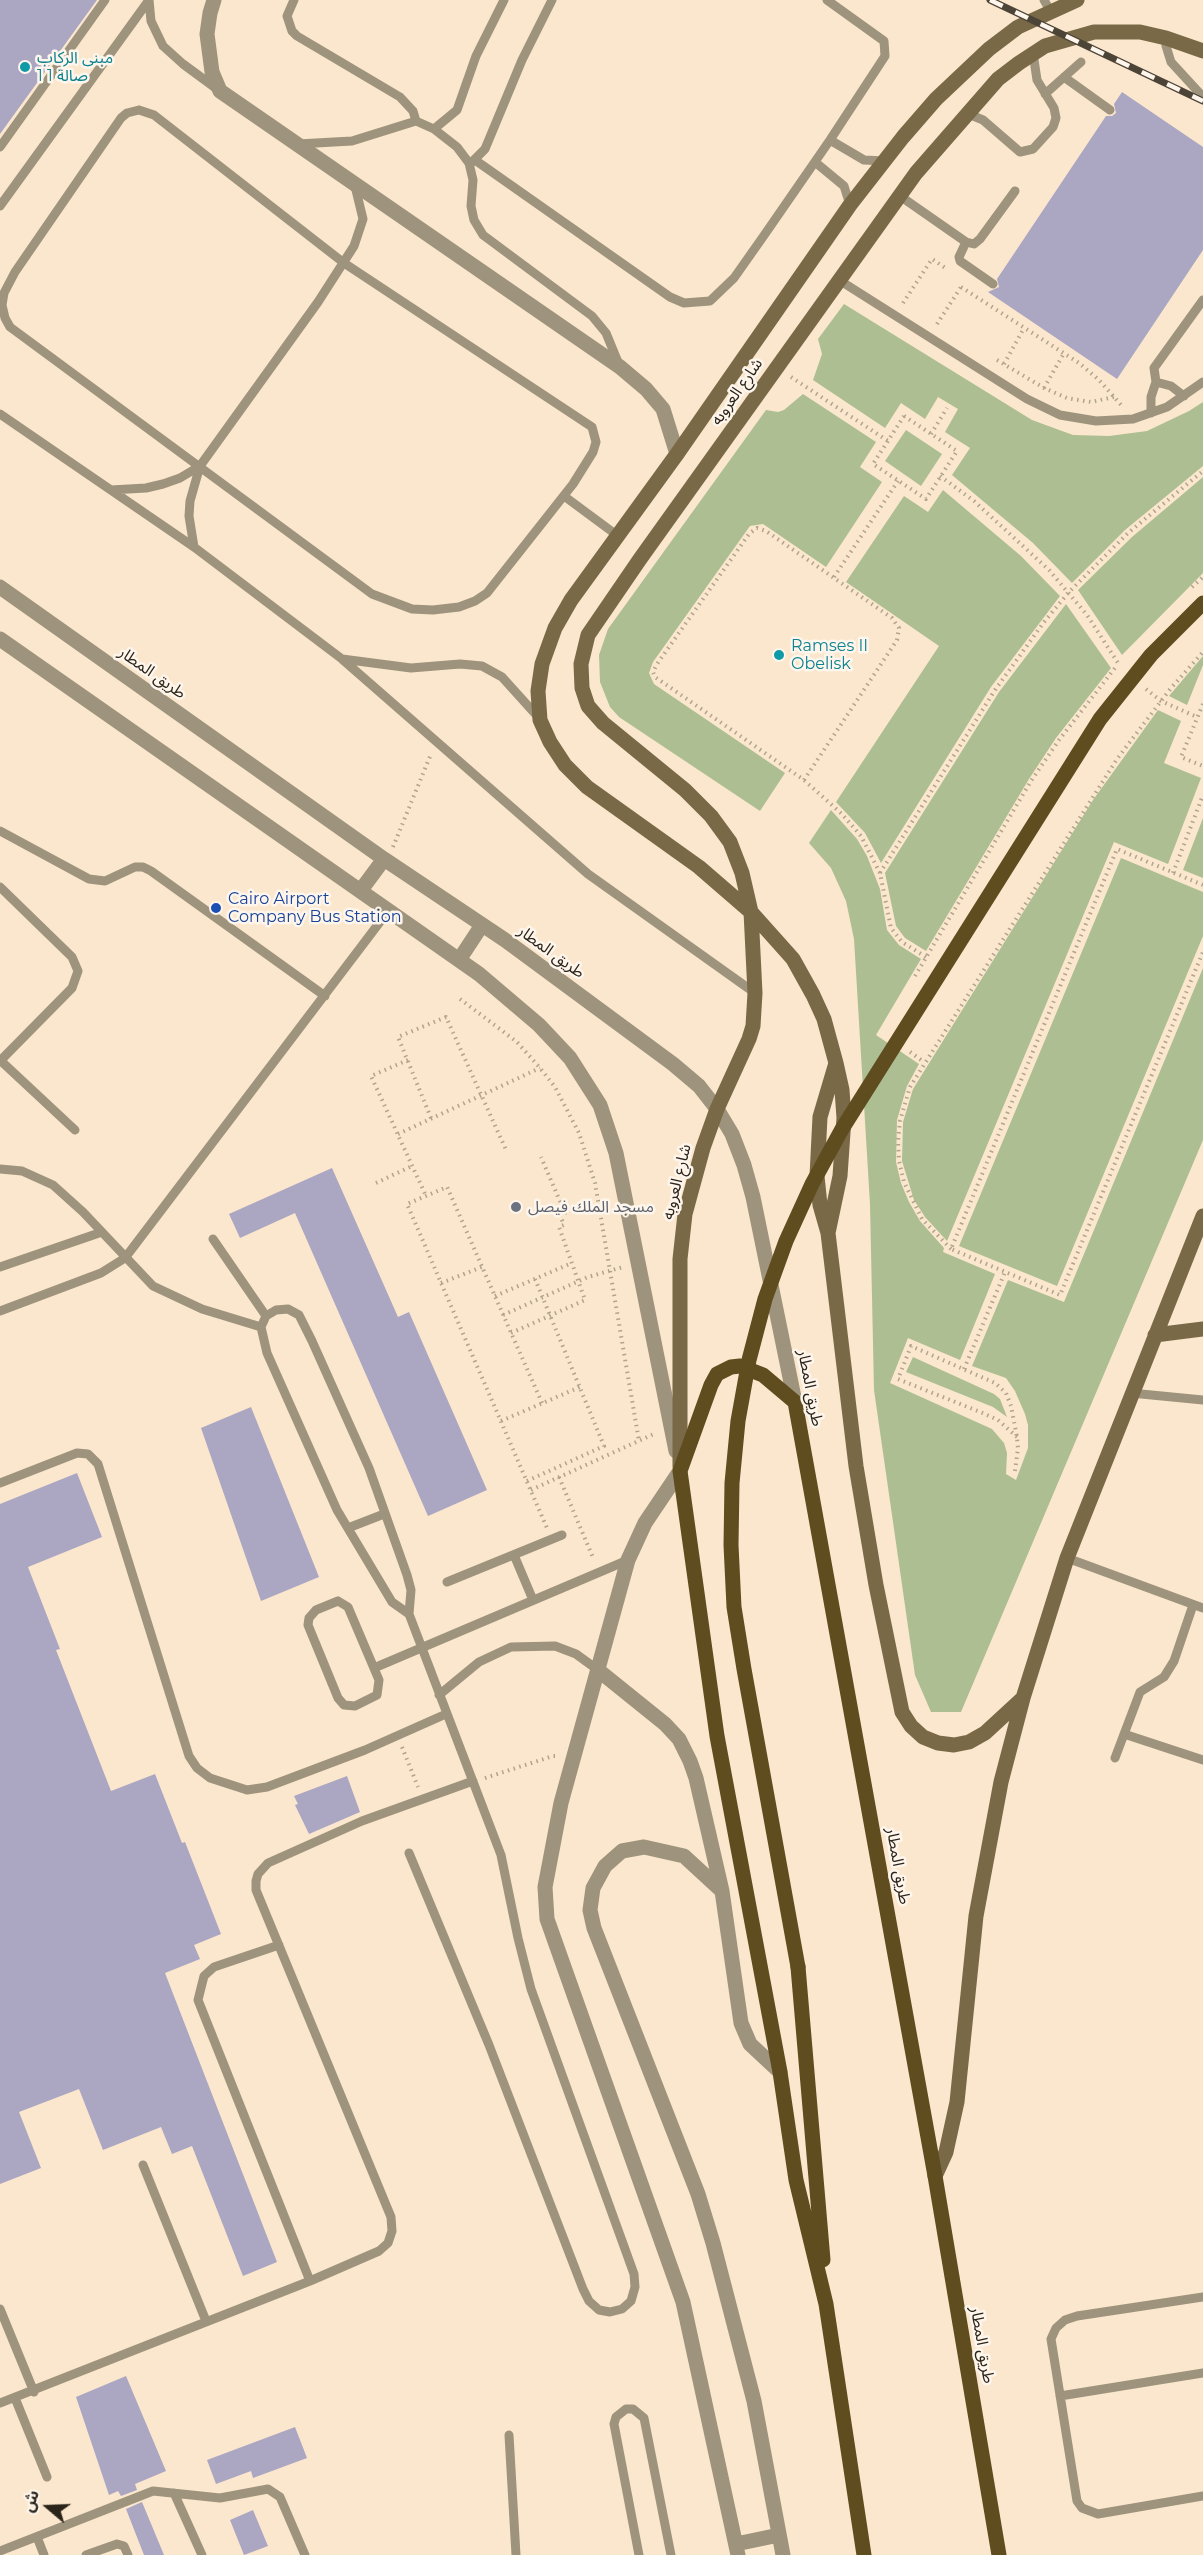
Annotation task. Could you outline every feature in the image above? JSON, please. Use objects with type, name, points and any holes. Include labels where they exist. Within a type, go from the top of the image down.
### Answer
[{"type":"main road","name":"شارع العروبه","points":[[751,912],[699,867],[587,787],[565,765],[550,742],[540,720],[538,691],[555,628],[571,600],[677,454],[850,206],[936,99],[989,49],[1018,27],[1048,6],[1077,0]]},
{"type":"main road","name":"شارع العروبه","points":[[680,1471],[680,1259],[682,1237],[693,1178],[717,1109],[749,1039],[755,1010],[751,912],[742,873],[730,842],[711,816],[685,790],[603,723],[588,706],[582,688],[581,664],[588,635],[900,196],[966,113],[998,79],[1033,52],[1068,38],[1094,32],[1140,32],[1203,51]]},
{"type":"main road","points":[[864,2555],[826,2304],[798,1967],[734,1607],[731,1545],[732,1483],[738,1421],[749,1360],[765,1299],[786,1240],[812,1184],[842,1129],[1100,719],[1151,655],[1203,603]]},
{"type":"main road","points":[[751,912],[793,959],[824,1019],[836,1063],[842,1090],[843,1147],[839,1186],[828,1233]]},
{"type":"main road","points":[[836,1063],[820,1117],[817,1146],[819,1195],[828,1233],[856,1466],[876,1585],[903,1712],[911,1726],[923,1737],[938,1743],[954,1745],[969,1742],[985,1733],[1023,1698]]},
{"type":"main road","points":[[936,2176],[946,2152],[957,2102],[976,1916],[1001,1782],[1023,1698],[1067,1558],[1203,1216]]},
{"type":"main road","points":[[1155,1335],[1203,1329]]},
{"type":"main road","points":[[795,1402],[771,1380],[751,1370],[740,1366],[723,1370],[711,1384],[680,1471],[717,1736],[780,2072],[796,2180],[826,2304]]},
{"type":"main road","name":"طريق المطار","points":[[795,1402],[936,2176],[999,2555]]},
{"type":"street","points":[[214,0],[207,34],[212,72],[220,91],[620,367],[646,388],[663,409],[677,454]]},
{"type":"street","name":"طريق المطار","points":[[0,587],[386,860],[482,925],[673,1064],[699,1086],[717,1109],[732,1134],[753,1197],[795,1402]]},
{"type":"street","points":[[0,639],[361,890],[505,994],[570,1058],[600,1105],[616,1153],[680,1471],[645,1523],[628,1560],[561,1803],[545,1887],[547,1919],[683,2302],[737,2550],[779,2535]]},
{"type":"street","points":[[361,890],[386,860]]},
{"type":"street","points":[[459,960],[482,925]]},
{"type":"street","points":[[598,1670],[649,1709],[680,1739],[696,1778],[722,1891],[745,2035],[759,2054],[780,2072]]},
{"type":"street","points":[[722,1891],[684,1856],[644,1847],[622,1851],[605,1866],[593,1888],[590,1910],[594,1928],[698,2194],[713,2243],[754,2401],[783,2555]]},
{"type":"lane","points":[[0,147],[105,0]]},
{"type":"lane","points":[[149,0],[151,21],[164,46],[183,64],[220,91]]},
{"type":"lane","points":[[0,206],[149,0]]},
{"type":"lane","points":[[294,0],[287,16],[292,31],[297,36],[400,98],[413,111],[416,121]]},
{"type":"lane","points":[[434,129],[458,110],[476,56],[504,0]]},
{"type":"lane","points":[[552,0],[522,60],[485,149],[472,162],[471,206],[474,220],[483,235],[592,316],[606,333],[620,367]]},
{"type":"lane","points":[[296,144],[352,141],[416,121],[434,129],[472,162],[670,297],[684,303],[710,302],[734,278],[830,140],[886,53],[884,41],[874,32],[827,0]]},
{"type":"lane","points":[[1166,38],[1171,62],[1203,97]]},
{"type":"lane","points":[[966,113],[983,120],[1016,149],[1025,152],[1033,149],[1055,123],[1056,113],[1035,73],[1033,52]]},
{"type":"lane","points":[[1045,94],[1081,62]]},
{"type":"lane","points":[[1064,77],[1110,110]]},
{"type":"lane","points":[[139,110],[154,115],[344,263],[592,427],[596,442],[593,452],[564,496],[487,592],[475,601],[459,607],[433,610],[412,609],[372,594],[10,327],[2,305],[4,293],[15,272],[121,117],[139,110]]},
{"type":"lane","points":[[830,140],[864,159],[885,161]]},
{"type":"lane","points":[[814,162],[844,186],[850,206]]},
{"type":"lane","points":[[194,547],[190,524],[190,501],[200,466],[344,263],[358,238],[363,219],[355,185]]},
{"type":"lane","points":[[900,196],[966,242],[974,244],[1015,191]]},
{"type":"lane","points":[[966,242],[959,257],[960,261],[993,284]]},
{"type":"lane","points":[[839,280],[1035,403],[1060,415],[1096,421],[1133,418],[1167,407],[1203,382]]},
{"type":"lane","points":[[1151,413],[1151,397],[1156,382],[1153,373],[1156,364],[1203,300]]},
{"type":"lane","points":[[1156,382],[1171,386],[1184,396]]},
{"type":"lane","points":[[0,414],[194,547],[342,659],[588,874],[755,993]]},
{"type":"lane","points":[[110,490],[137,489],[163,484],[180,478],[200,466]]},
{"type":"lane","points":[[564,496],[618,536]]},
{"type":"lane","points":[[342,659],[411,668],[460,664],[482,666],[502,677],[540,720]]},
{"type":"lane","points":[[0,831],[89,879],[105,880],[135,867],[143,867],[151,871],[325,996]]},
{"type":"lane","points":[[0,887],[72,957],[78,971],[72,988],[0,1060],[75,1130]]},
{"type":"lane","points":[[0,1311],[101,1273],[125,1258],[389,910]]},
{"type":"lane","points":[[0,1169],[22,1171],[53,1185],[153,1286],[219,1316],[261,1327]]},
{"type":"lane","points":[[0,1267],[102,1232]]},
{"type":"lane","points":[[213,1239],[266,1316]]},
{"type":"lane","points":[[408,1853],[489,2045],[583,2289],[589,2301],[599,2310],[610,2312],[622,2309],[631,2301],[635,2287],[633,2274],[531,1989],[501,1856],[420,1648],[409,1614],[411,1590],[369,1468],[299,1315],[288,1309],[276,1310],[266,1316],[261,1327],[267,1353],[327,1489],[348,1528],[392,1602],[409,1614]]},
{"type":"lane","points":[[1131,1393],[1203,1400]]},
{"type":"lane","points":[[0,1483],[77,1453],[88,1454],[98,1464],[189,1756],[197,1768],[210,1778],[247,1790],[267,1787],[398,1736],[446,1714]]},
{"type":"lane","points":[[348,1528],[384,1514]]},
{"type":"lane","points":[[447,1582],[557,1537]]},
{"type":"lane","points":[[514,1555],[533,1600]]},
{"type":"lane","points":[[1067,1558],[1203,1608]]},
{"type":"lane","points":[[374,1668],[628,1560]]},
{"type":"lane","points":[[334,1602],[345,1604],[374,1668],[380,1686],[377,1695],[355,1706],[344,1705],[338,1698],[310,1631],[308,1625],[312,1614],[334,1602]]},
{"type":"lane","points":[[1115,1758],[1140,1692],[1164,1677],[1169,1670],[1193,1605]]},
{"type":"lane","points":[[439,1695],[479,1662],[511,1647],[555,1646],[576,1654],[598,1670]]},
{"type":"lane","points":[[1124,1734],[1203,1760]]},
{"type":"lane","points":[[0,2403],[34,2392],[310,2281],[379,2251],[388,2243],[392,2231],[391,2217],[256,1890],[258,1874],[268,1863],[362,1821],[473,1781]]},
{"type":"lane","points":[[279,1946],[214,1967],[204,1976],[199,1987],[198,2000],[310,2281]]},
{"type":"lane","points":[[143,2165],[206,2322]]},
{"type":"lane","points":[[1203,2297],[1065,2320],[1056,2328],[1051,2339],[1077,2501],[1082,2508],[1098,2514],[1203,2496]]},
{"type":"lane","points":[[0,2309],[34,2392]]},
{"type":"lane","points":[[1060,2396],[1203,2373]]},
{"type":"lane","points":[[15,2398],[47,2477]]},
{"type":"lane","points":[[639,2555],[614,2424],[616,2417],[626,2409],[633,2409],[644,2418],[671,2555]]},
{"type":"lane","points":[[509,2434],[516,2555]]},
{"type":"lane","points":[[0,2551],[153,2492],[220,2498],[262,2489],[273,2491],[280,2497],[305,2555]]},
{"type":"lane","points":[[174,2493],[202,2555]]},
{"type":"lane","points":[[37,2537],[44,2555]]},
{"type":"lane","points":[[87,2555],[117,2544],[124,2546],[128,2555]]},
{"type":"path","points":[[903,303],[932,259],[956,275]]},
{"type":"path","points":[[937,324],[965,280]]},
{"type":"path","points":[[961,287],[1090,372],[1133,418]]},
{"type":"path","points":[[894,298],[912,309]]},
{"type":"path","points":[[928,319],[946,330]]},
{"type":"path","points":[[1004,364],[1024,328]]},
{"type":"path","points":[[1044,388],[1064,353]]},
{"type":"path","points":[[994,358],[1044,388],[1067,398],[1091,402],[1114,397]]},
{"type":"path","points":[[777,368],[888,441]]},
{"type":"path","points":[[931,434],[947,408]]},
{"type":"path","points":[[904,416],[957,451],[926,499],[873,464],[888,441],[904,416]]},
{"type":"path","points":[[880,873],[995,690],[1069,592],[1136,526],[1203,471]]},
{"type":"path","points":[[940,476],[974,501],[1020,542],[1069,592],[1125,670]]},
{"type":"path","points":[[833,578],[898,481]]},
{"type":"path","points":[[804,780],[900,634],[897,622],[892,618],[766,531],[752,530],[653,672],[657,680],[804,780],[842,814],[861,836],[880,873],[891,928],[902,942],[926,957]]},
{"type":"path","points":[[1203,652],[1161,701],[1091,798],[910,1088],[900,1121],[898,1141],[899,1161],[904,1182],[922,1219],[951,1249],[1060,1294],[1203,952]]},
{"type":"path","points":[[1138,684],[1161,701],[1197,717]]},
{"type":"path","points":[[1203,704],[1181,757],[1203,766]]},
{"type":"path","points":[[386,860],[437,741]]},
{"type":"path","points":[[1173,873],[1203,795]]},
{"type":"path","points":[[951,1249],[1117,849],[1203,885]]},
{"type":"path","points":[[460,999],[517,1042],[540,1068],[568,1109],[588,1157],[639,1441]]},
{"type":"path","points":[[431,1118],[398,1037],[446,1017],[507,1152]]},
{"type":"path","points":[[408,1060],[371,1076],[426,1196]]},
{"type":"path","points":[[398,1134],[540,1068]]},
{"type":"path","points":[[511,1333],[585,1300],[559,1227],[564,1225],[560,1215],[565,1213],[541,1157]]},
{"type":"path","points":[[376,1183],[412,1166]]},
{"type":"path","points":[[542,1403],[447,1187],[406,1204],[527,1482],[557,1537]]},
{"type":"path","points":[[495,1296],[572,1263]]},
{"type":"path","points":[[503,1316],[578,1281],[639,1263]]},
{"type":"path","points":[[441,1283],[482,1267]]},
{"type":"path","points":[[964,1369],[1005,1272]]},
{"type":"path","points":[[527,1482],[604,1446],[535,1279]]},
{"type":"path","points":[[1015,1471],[1018,1460],[1017,1437],[1006,1393],[995,1383],[911,1346],[898,1379],[986,1414],[998,1420],[1017,1437]]},
{"type":"path","points":[[501,1421],[580,1387]]},
{"type":"path","points":[[531,1490],[672,1426]]},
{"type":"path","points":[[558,1477],[599,1572]]},
{"type":"path","points":[[398,1736],[423,1799]]},
{"type":"path","points":[[473,1781],[553,1756],[574,1757]]},
{"type":"green space","points":[[844,304],[1032,420],[1073,435],[1109,436],[1147,431],[1203,402],[1203,466],[1125,530],[1072,583],[1033,543],[952,475],[970,448],[945,432],[958,409],[938,397],[925,419],[901,403],[885,428],[813,380],[822,354],[818,339]]},
{"type":"green space","points":[[803,394],[876,442],[860,467],[882,482],[826,567],[763,524],[750,526],[653,662],[649,673],[654,684],[785,773],[760,811],[619,717],[610,707],[600,682],[599,655],[608,629],[766,410],[778,412],[784,410]]},
{"type":"green space","points":[[906,430],[942,454],[921,486],[885,461]]},
{"type":"green space","points":[[1203,477],[1203,573],[1122,655],[1078,590],[1132,537]]},
{"type":"green space","points":[[943,490],[1021,556],[1060,596],[991,687],[881,863],[865,833],[836,802],[939,646],[846,582],[904,496],[928,512]]},
{"type":"green space","points":[[1066,604],[1111,668],[1056,738],[1029,779],[926,951],[905,938],[896,926],[885,873],[999,692]]},
{"type":"green space","points":[[1203,656],[1203,665],[1187,705],[1169,696]]},
{"type":"green space","points":[[1158,710],[1181,721],[1164,763],[1201,778],[1168,864],[1114,842],[947,1241],[925,1217],[914,1200],[902,1161],[903,1122],[913,1089],[1093,800]]},
{"type":"green space","points":[[831,810],[857,839],[867,856],[880,889],[887,930],[899,945],[921,959],[876,1035],[919,1064],[907,1086],[897,1120],[896,1162],[901,1183],[920,1221],[944,1248],[943,1252],[995,1274],[960,1360],[908,1338],[890,1383],[992,1429],[1004,1443],[1007,1453],[1006,1474],[1016,1480],[1028,1448],[1028,1425],[1025,1414],[1015,1391],[1006,1378],[972,1366],[1008,1280],[1064,1302],[1203,968],[1203,1140],[961,1712],[931,1712],[915,1675],[874,1390],[870,1204],[854,939],[846,901],[831,868],[809,843]]},
{"type":"green space","points":[[1203,818],[1203,878],[1183,870]]},
{"type":"green space","points":[[1121,858],[1203,892],[1203,936],[1057,1286],[959,1246]]},
{"type":"green space","points":[[913,1357],[994,1394],[1000,1399],[1007,1417],[993,1407],[906,1372]]},
{"type":"building","name":"مبنى الركاب 1 صالة 1","points":[[0,0],[97,0],[0,134]]},
{"type":"building","points":[[1122,92],[1203,147],[1203,250],[1117,379],[988,292],[999,287],[997,279],[1106,116],[1116,113],[1114,104]]},
{"type":"building","points":[[332,1168],[398,1317],[409,1312],[487,1490],[428,1516],[295,1213],[240,1238],[229,1214]]},
{"type":"building","points":[[251,1407],[319,1577],[261,1601],[201,1428]]},
{"type":"building","points":[[77,1473],[102,1537],[28,1567],[60,1649],[56,1650],[111,1791],[155,1774],[182,1843],[185,1842],[221,1934],[194,1945],[200,1959],[165,1973],[277,2262],[243,2276],[192,2146],[172,2154],[161,2127],[103,2150],[79,2089],[19,2112],[41,2168],[0,2184],[0,1504]]},
{"type":"building","points":[[347,1776],[360,1812],[309,1834],[295,1805],[298,1804],[294,1796]]},
{"type":"building","points":[[126,2376],[166,2471],[135,2484],[137,2490],[121,2496],[118,2491],[109,2495],[76,2397]]},
{"type":"building","points":[[295,2427],[307,2458],[253,2478],[251,2471],[216,2484],[207,2460]]},
{"type":"building","points":[[142,2502],[164,2555],[144,2555],[126,2509]]},
{"type":"building","points":[[253,2510],[268,2546],[244,2555],[230,2520]]},
{"type":"railway","points":[[990,0],[1203,101]]},
{"type":"place","name":"مبنى الركاب 1 صالة 1","points":[[25,67]]},
{"type":"place","name":"Ramses II Obelisk","points":[[779,655]]},
{"type":"place","name":"Cairo Airport Company Bus Station","points":[[216,908]]},
{"type":"place","name":"مسجد الملك فيصل","points":[[516,1207]]}]
